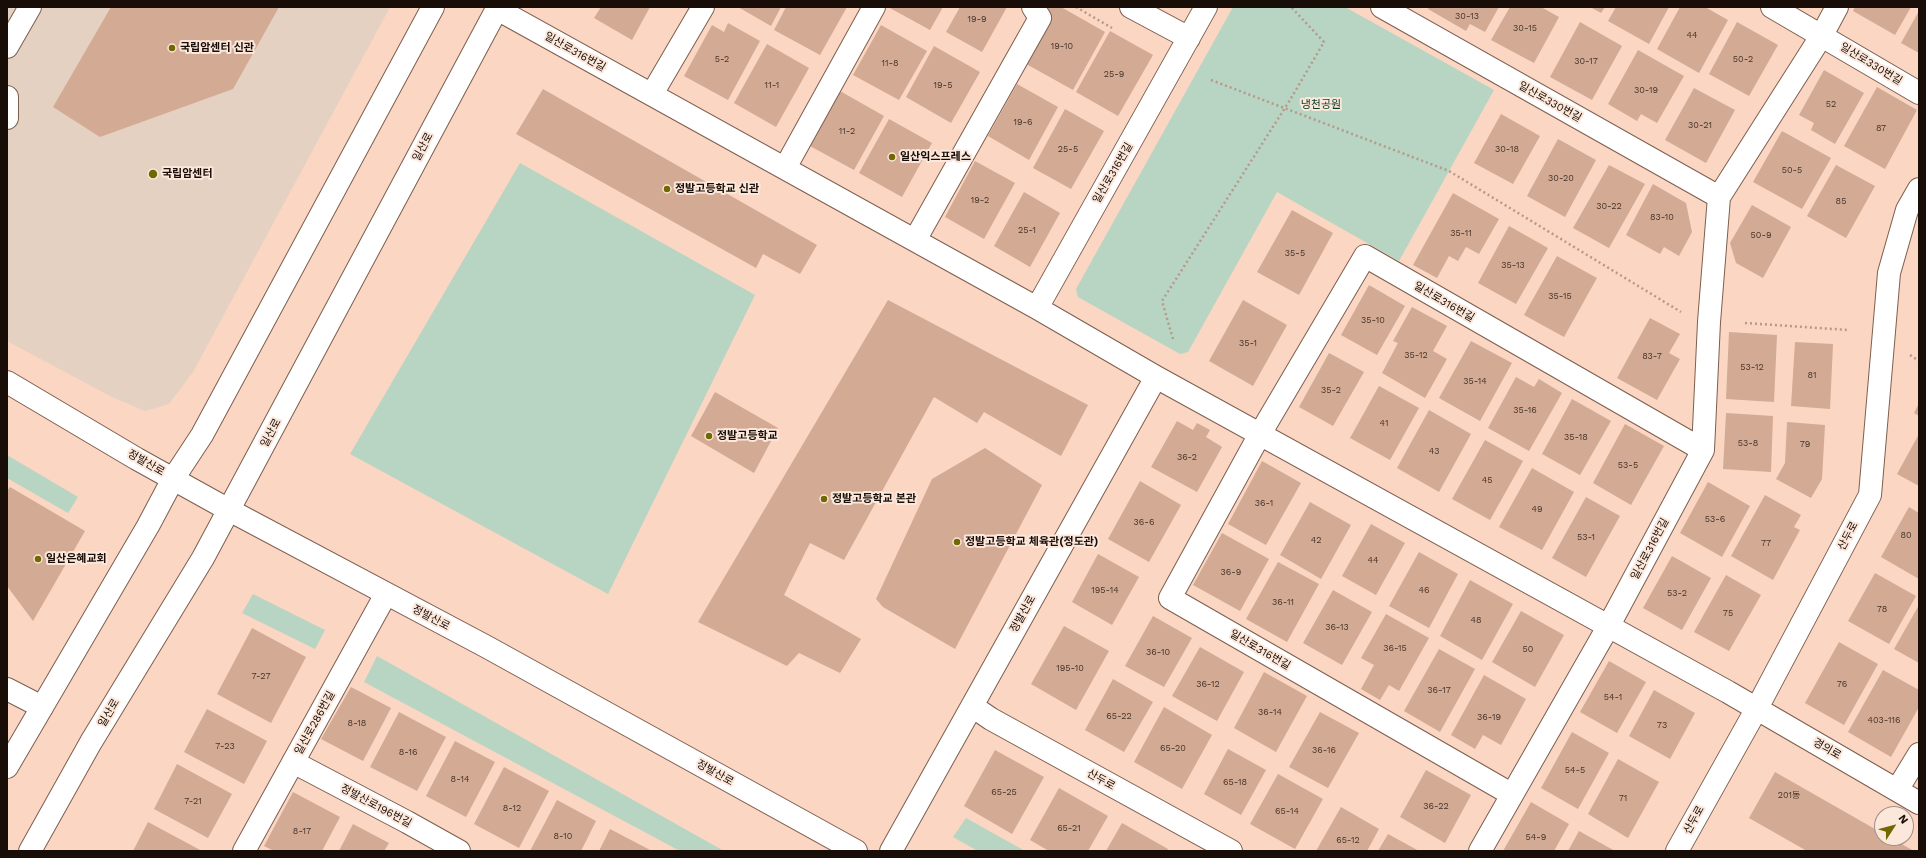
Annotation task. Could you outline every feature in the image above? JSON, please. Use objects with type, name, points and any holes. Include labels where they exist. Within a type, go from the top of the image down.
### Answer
[{"type":"street","points":[[7,48],[30,7]]},
{"type":"street","points":[[7,767],[148,526],[173,479],[202,435],[433,7]]},
{"type":"street","points":[[652,94],[703,7]]},
{"type":"street","points":[[785,168],[874,7]]},
{"type":"street","points":[[1131,7],[1189,38],[1206,7]]},
{"type":"street","name":"일산로330번길","points":[[1382,7],[1719,197]]},
{"type":"street","name":"일산로330번길","points":[[1772,7],[1919,93]]},
{"type":"street","points":[[1719,197],[1822,35],[1837,7]]},
{"type":"street","name":"일산로316번길","points":[[498,8],[1037,308],[1156,377],[1728,692],[1756,710]]},
{"type":"street","name":"일산로","points":[[30,851],[92,742],[203,558],[498,8]]},
{"type":"street","points":[[915,240],[1037,12]]},
{"type":"street","name":"일산로316번길","points":[[1037,308],[1189,38]]},
{"type":"street","points":[[7,97],[7,118]]},
{"type":"street","name":"산두로","points":[[1677,851],[1756,710],[1870,495],[1889,273],[1907,210],[1919,189]]},
{"type":"street","name":"일산로316번길","points":[[1480,851],[1511,794],[1608,627],[1703,450],[1709,322],[1719,197]]},
{"type":"street","name":"일산로316번길","points":[[1511,794],[1170,598],[1260,434],[1365,256],[1703,450]]},
{"type":"street","name":"정발산로","points":[[891,851],[1156,377]]},
{"type":"street","name":"정발산로","points":[[7,382],[229,510],[487,648],[856,851]]},
{"type":"street","name":"일산로286번길","points":[[244,851],[386,594]]},
{"type":"street","points":[[7,689],[42,707]]},
{"type":"street","name":"산두로","points":[[972,706],[991,719],[1230,851]]},
{"type":"street","name":"경의로","points":[[1756,710],[1919,803]]},
{"type":"street","points":[[1897,790],[1919,754]]},
{"type":"street","name":"정발산로196번길","points":[[293,762],[459,851]]},
{"type":"path","points":[[1174,338],[1162,301],[1324,42],[1291,7]]},
{"type":"path","points":[[1211,80],[1449,171],[1681,312]]},
{"type":"path","points":[[1744,323],[1848,330]]},
{"type":"shaded area","name":"국립암센터","points":[[7,7],[390,7],[193,372],[169,404],[145,411],[112,397],[7,341]]},
{"type":"green space","name":"냉천공원","points":[[1233,7],[1345,7],[1494,90],[1399,261],[1277,192],[1188,352],[1180,354],[1078,297],[1076,289]]},
{"type":"green space","points":[[520,163],[755,295],[608,594],[350,454]]},
{"type":"green space","points":[[7,455],[78,497],[68,513],[7,478]]},
{"type":"green space","points":[[253,594],[325,630],[315,649],[242,613]]},
{"type":"green space","points":[[377,656],[724,851],[680,851],[364,682]]},
{"type":"green space","points":[[966,818],[1025,851],[978,851],[953,837]]},
{"type":"building","name":"국립암센터 신관","points":[[111,7],[279,7],[233,89],[100,137],[53,107]]},
{"type":"building","points":[[601,7],[650,7],[632,40],[594,18]]},
{"type":"building","points":[[738,7],[781,7],[771,26]]},
{"type":"building","points":[[786,7],[847,7],[820,55],[774,30]]},
{"type":"building","points":[[888,7],[943,7],[930,30]]},
{"type":"building","points":[[960,7],[1007,7],[982,52],[946,32]]},
{"type":"building","points":[[1049,7],[1061,7],[1105,32],[1073,90],[1019,60]]},
{"type":"building","points":[[1429,7],[1499,7],[1485,32],[1470,24],[1466,31],[1428,9]]},
{"type":"building","points":[[1510,7],[1541,7],[1559,17],[1534,63],[1491,40]]},
{"type":"building","points":[[1590,7],[1605,7],[1601,13]]},
{"type":"building","points":[[1616,7],[1669,7],[1649,44],[1608,21]]},
{"type":"building","points":[[1680,7],[1705,7],[1728,20],[1699,73],[1657,49]]},
{"type":"building","points":[[1855,7],[1911,7],[1895,35],[1853,11]]},
{"type":"building","points":[[1919,11],[1919,53],[1901,43]]},
{"type":"building","points":[[1580,22],[1622,46],[1592,100],[1550,77]]},
{"type":"building","points":[[1737,22],[1778,45],[1749,96],[1709,74]]},
{"type":"building","points":[[728,23],[760,41],[728,100],[684,76],[712,25],[724,32]]},
{"type":"building","points":[[881,25],[927,51],[899,100],[853,75]]},
{"type":"building","points":[[1110,31],[1153,55],[1118,116],[1076,92]]},
{"type":"building","points":[[767,44],[809,68],[776,127],[734,103]]},
{"type":"building","points":[[934,46],[980,72],[951,123],[906,97]]},
{"type":"building","points":[[1638,50],[1684,76],[1657,123],[1641,114],[1637,121],[1608,104]]},
{"type":"building","points":[[1824,70],[1864,93],[1835,144],[1811,130],[1814,123],[1799,115]]},
{"type":"building","points":[[1017,84],[1058,107],[1029,160],[988,136]]},
{"type":"building","points":[[1877,87],[1917,110],[1885,169],[1844,146]]},
{"type":"building","points":[[1694,88],[1735,110],[1706,163],[1665,140]]},
{"type":"building","name":"정발고등학교 신관","points":[[543,89],[817,245],[800,274],[763,254],[756,268],[516,134]]},
{"type":"building","points":[[840,91],[884,116],[854,170],[810,146]]},
{"type":"building","points":[[1065,109],[1104,131],[1071,189],[1033,168]]},
{"type":"building","points":[[1501,114],[1540,136],[1513,184],[1474,163]]},
{"type":"building","points":[[889,119],[932,143],[902,197],[859,173]]},
{"type":"building","points":[[1782,131],[1831,158],[1802,209],[1753,182]]},
{"type":"building","points":[[1558,139],[1596,160],[1565,217],[1527,196]]},
{"type":"building","points":[[975,161],[1015,183],[984,239],[945,217]]},
{"type":"building","points":[[1609,165],[1645,184],[1609,248],[1573,228]]},
{"type":"building","points":[[1836,165],[1875,186],[1846,238],[1807,216]]},
{"type":"building","points":[[1653,184],[1686,203],[1692,232],[1679,256],[1664,247],[1660,254],[1626,235]]},
{"type":"building","points":[[1024,192],[1060,213],[1030,267],[994,246]]},
{"type":"building","points":[[1453,193],[1499,219],[1479,254],[1466,247],[1458,261],[1449,256],[1437,278],[1413,265]]},
{"type":"building","points":[[1752,205],[1791,227],[1763,278],[1736,263],[1730,243]]},
{"type":"building","points":[[1292,210],[1333,233],[1299,295],[1257,272]]},
{"type":"building","points":[[1509,226],[1548,248],[1516,304],[1478,283]]},
{"type":"building","points":[[1557,256],[1597,278],[1564,337],[1524,315]]},
{"type":"building","points":[[1369,285],[1405,306],[1377,355],[1341,335]]},
{"type":"building","name":"정발고등학교 본관","points":[[888,300],[1088,405],[1061,456],[984,412],[977,423],[934,397],[844,560],[810,543],[784,595],[861,639],[840,673],[799,653],[787,666],[698,622]]},
{"type":"building","points":[[1243,300],[1287,325],[1253,386],[1209,361]]},
{"type":"building","points":[[1412,307],[1447,326],[1433,351],[1447,359],[1425,398],[1382,373],[1398,343],[1393,341]]},
{"type":"building","points":[[1650,318],[1680,334],[1669,353],[1680,359],[1657,400],[1617,378]]},
{"type":"building","points":[[1729,332],[1777,335],[1774,402],[1726,399]]},
{"type":"building","points":[[1471,341],[1512,363],[1480,421],[1439,398]]},
{"type":"building","points":[[1795,342],[1833,344],[1830,409],[1791,406]]},
{"type":"building","points":[[1329,353],[1364,372],[1333,426],[1299,407]]},
{"type":"building","points":[[1516,377],[1534,387],[1539,379],[1562,393],[1529,451],[1488,428]]},
{"type":"building","points":[[1379,386],[1419,408],[1390,460],[1350,438]]},
{"type":"building","points":[[715,392],[778,428],[754,473],[691,436]]},
{"type":"building","points":[[1572,399],[1611,421],[1580,475],[1542,454]]},
{"type":"building","points":[[1919,403],[1919,416],[1914,413]]},
{"type":"building","points":[[1429,410],[1471,434],[1439,492],[1397,468]]},
{"type":"building","points":[[1726,413],[1773,416],[1771,472],[1723,469]]},
{"type":"building","points":[[1177,421],[1193,430],[1197,423],[1210,430],[1206,437],[1222,447],[1197,492],[1151,467]]},
{"type":"building","points":[[1787,422],[1825,425],[1822,479],[1811,498],[1776,479],[1785,463]]},
{"type":"building","points":[[1625,424],[1664,446],[1631,505],[1593,483]]},
{"type":"building","points":[[1919,434],[1919,486],[1897,474]]},
{"type":"building","points":[[1485,440],[1523,461],[1490,520],[1452,499]]},
{"type":"building","name":"정발고등학교 체육관(정도관)","points":[[985,448],[1042,485],[955,649],[883,607],[876,599],[932,479]]},
{"type":"building","points":[[1262,461],[1301,483],[1266,545],[1228,524]]},
{"type":"building","points":[[1532,468],[1574,492],[1542,550],[1499,527]]},
{"type":"building","points":[[1140,481],[1181,505],[1149,562],[1108,539]]},
{"type":"building","points":[[1708,482],[1750,506],[1722,557],[1680,533]]},
{"type":"building","name":"일산은혜교회","points":[[10,487],[85,531],[33,621],[7,586],[7,491]]},
{"type":"building","points":[[1765,495],[1801,515],[1794,527],[1800,530],[1773,580],[1731,556]]},
{"type":"building","points":[[1586,497],[1620,516],[1586,577],[1552,558]]},
{"type":"building","points":[[1310,502],[1351,525],[1321,579],[1280,555]]},
{"type":"building","points":[[1909,507],[1919,513],[1919,579],[1881,557]]},
{"type":"building","points":[[1371,524],[1405,543],[1376,595],[1342,576]]},
{"type":"building","points":[[1222,533],[1269,559],[1240,611],[1193,585]]},
{"type":"building","points":[[1419,552],[1458,574],[1429,628],[1389,606]]},
{"type":"building","points":[[1098,554],[1139,577],[1112,625],[1072,602]]},
{"type":"building","points":[[1672,556],[1711,578],[1682,630],[1643,608]]},
{"type":"building","points":[[1278,562],[1319,584],[1287,642],[1246,619]]},
{"type":"building","points":[[1875,573],[1916,596],[1889,644],[1848,621]]},
{"type":"building","points":[[1726,575],[1761,595],[1729,651],[1694,632]]},
{"type":"building","points":[[1470,580],[1513,604],[1482,660],[1440,636]]},
{"type":"building","points":[[1333,590],[1372,612],[1342,665],[1303,643]]},
{"type":"building","points":[[1919,605],[1919,663],[1894,649]]},
{"type":"building","points":[[1521,611],[1564,635],[1535,687],[1492,662]]},
{"type":"building","points":[[1386,614],[1429,638],[1399,691],[1389,685],[1380,700],[1361,689],[1374,665],[1361,658]]},
{"type":"building","points":[[1153,616],[1192,638],[1164,687],[1125,666]]},
{"type":"building","points":[[1064,626],[1109,651],[1076,710],[1031,684]]},
{"type":"building","points":[[252,628],[306,657],[271,723],[217,694]]},
{"type":"building","points":[[1839,642],[1878,664],[1844,725],[1805,703]]},
{"type":"building","points":[[1200,647],[1244,672],[1217,721],[1172,696]]},
{"type":"building","points":[[1439,649],[1475,669],[1440,732],[1404,711]]},
{"type":"building","points":[[1609,661],[1646,682],[1617,733],[1580,712]]},
{"type":"building","points":[[1883,670],[1919,690],[1919,707],[1891,757],[1848,732]]},
{"type":"building","points":[[1264,672],[1307,696],[1276,752],[1234,728]]},
{"type":"building","points":[[1484,675],[1526,699],[1501,745],[1483,735],[1475,749],[1451,735]]},
{"type":"building","points":[[1113,679],[1153,702],[1124,752],[1085,730]]},
{"type":"building","points":[[351,687],[391,708],[363,761],[321,739]]},
{"type":"building","points":[[1654,690],[1695,713],[1670,759],[1629,736]]},
{"type":"building","points":[[1164,707],[1212,735],[1182,789],[1134,762]]},
{"type":"building","points":[[207,709],[267,741],[244,784],[184,752]]},
{"type":"building","points":[[399,712],[446,737],[417,791],[370,767]]},
{"type":"building","points":[[1320,712],[1359,733],[1328,788],[1289,767]]},
{"type":"building","points":[[1572,732],[1609,753],[1578,809],[1541,788]]},
{"type":"building","points":[[455,741],[495,762],[466,817],[426,796]]},
{"type":"building","points":[[1228,749],[1266,770],[1241,815],[1204,794]]},
{"type":"building","points":[[995,750],[1044,777],[1012,834],[964,806]]},
{"type":"building","points":[[1618,759],[1659,782],[1628,838],[1588,814]]},
{"type":"building","points":[[177,764],[232,794],[208,838],[154,809]]},
{"type":"building","points":[[504,767],[549,791],[519,848],[474,824]]},
{"type":"building","points":[[1426,770],[1471,795],[1445,843],[1400,817]]},
{"type":"building","points":[[1775,772],[1874,828],[1874,846],[1905,846],[1914,851],[1807,851],[1749,818]]},
{"type":"building","points":[[1278,774],[1323,799],[1295,849],[1250,824]]},
{"type":"building","points":[[1059,788],[1108,816],[1088,851],[1049,851],[1030,840]]},
{"type":"building","points":[[293,792],[340,817],[322,851],[274,851],[264,846]]},
{"type":"building","points":[[557,800],[596,821],[581,851],[530,851]]},
{"type":"building","points":[[1531,802],[1569,824],[1554,851],[1503,851]]},
{"type":"building","points":[[1341,807],[1379,829],[1367,851],[1316,851]]},
{"type":"building","points":[[148,822],[202,851],[133,851]]},
{"type":"building","points":[[1122,823],[1168,849],[1167,851],[1106,851]]},
{"type":"building","points":[[353,824],[389,843],[384,851],[339,851]]},
{"type":"building","points":[[610,829],[652,851],[599,851]]},
{"type":"building","points":[[1579,831],[1615,851],[1568,851]]},
{"type":"building","points":[[1388,834],[1419,851],[1378,851]]},
{"type":"place","name":"국립암센터 신관","points":[[172,48]]},
{"type":"place","name":"일산익스프레스","points":[[892,157]]},
{"type":"place","name":"국립암센터","points":[[153,174]]},
{"type":"place","name":"정발고등학교 신관","points":[[667,189]]},
{"type":"place","name":"정발고등학교","points":[[709,436]]},
{"type":"place","name":"정발고등학교 본관","points":[[824,499]]},
{"type":"place","name":"정발고등학교 체육관(정도관)","points":[[957,542]]},
{"type":"place","name":"일산은혜교회","points":[[38,559]]}]
